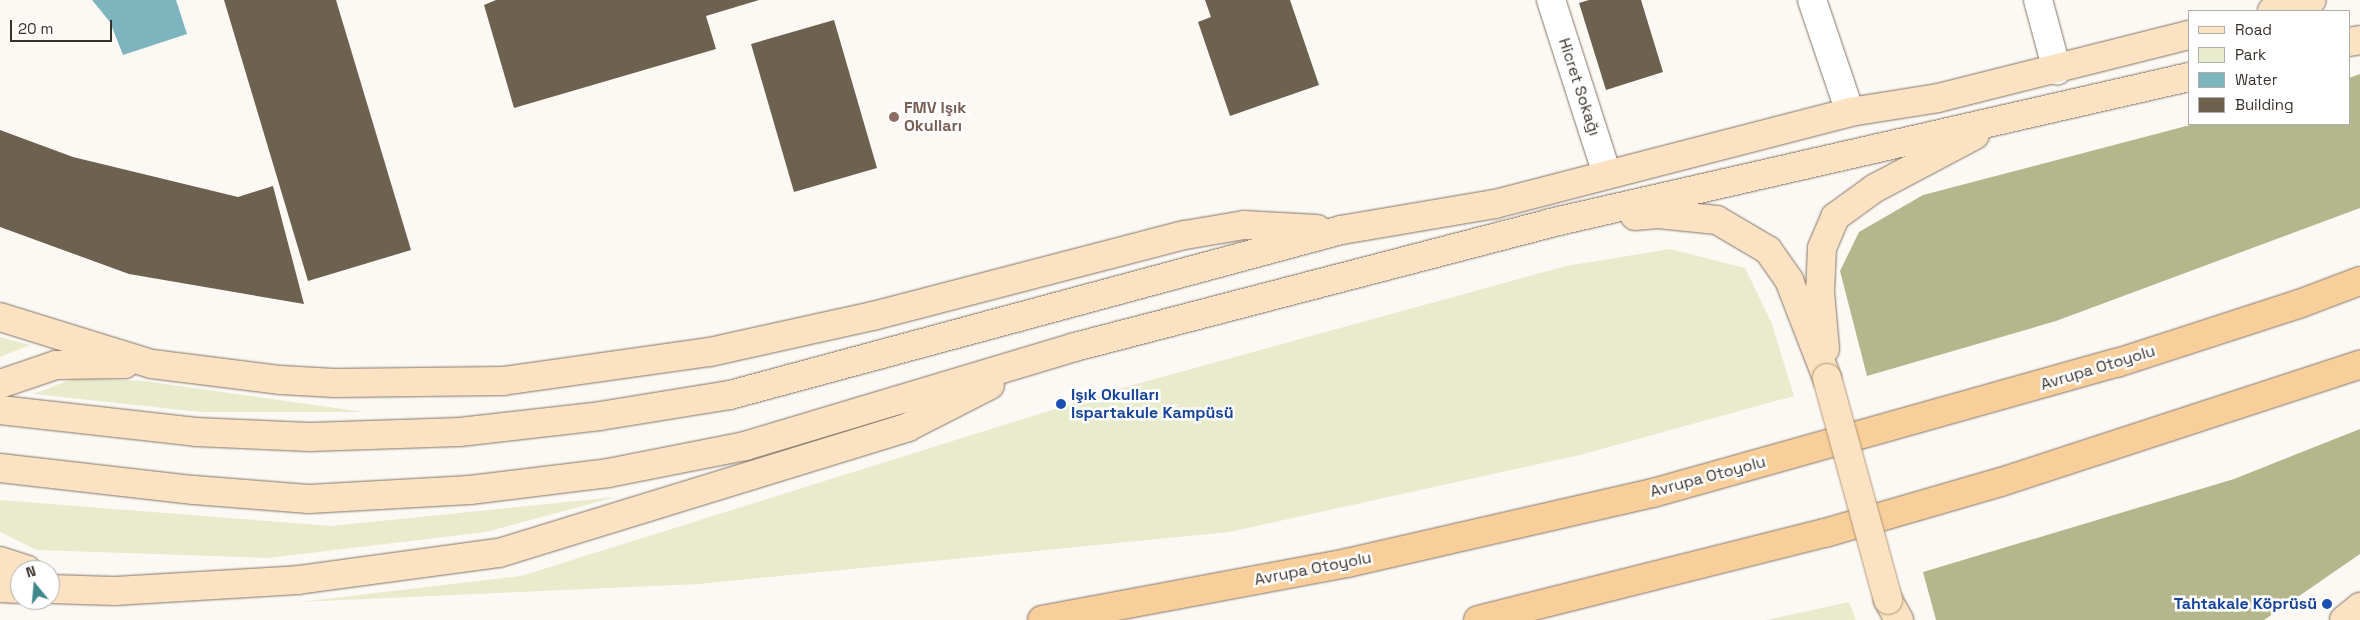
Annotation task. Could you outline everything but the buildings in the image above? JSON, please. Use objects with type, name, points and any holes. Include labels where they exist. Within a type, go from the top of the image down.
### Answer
[{"type":"highway","name":"Avrupa Otoyolu","points":[[1042,620],[1347,563],[1653,493],[2117,363],[2299,304],[2360,280]]},
{"type":"highway","points":[[1478,620],[1806,538],[2001,482],[2360,365]]},
{"type":"main road","points":[[2276,10],[2312,0]]},
{"type":"main road","points":[[0,410],[196,432],[310,436],[460,432],[600,416],[730,395],[1341,230],[1495,204],[1850,112],[1938,98],[2057,70],[2188,35]]},
{"type":"main road","points":[[0,468],[194,490],[309,499],[470,490],[608,473],[745,446],[1053,353],[1550,224],[1800,168],[2010,116],[2188,77]]},
{"type":"main road","points":[[1827,378],[1820,292],[1822,248],[1836,217],[1875,188],[2010,116]]},
{"type":"main road","points":[[1550,224],[1658,214],[1717,220],[1768,250],[1789,280],[1827,378],[1893,613]]},
{"type":"main road","points":[[0,384],[56,365],[152,364],[281,380],[334,383],[503,381],[554,376],[710,352],[874,316],[1184,235],[1244,225],[1341,230]]},
{"type":"main road","points":[[0,316],[152,364]]},
{"type":"main road","points":[[60,589],[115,590],[298,580],[500,553],[908,427],[1053,353]]},
{"type":"main road","points":[[60,580],[115,590]]},
{"type":"main road","points":[[2344,620],[2360,608]]},
{"type":"street","name":"Hicret Sokağı","points":[[1551,0],[1607,174]]},
{"type":"street","points":[[1812,0],[1850,112]]},
{"type":"street","points":[[2038,0],[2057,70]]},
{"type":"green space","points":[[2360,74],[2360,208],[2056,321],[1867,376],[1840,271],[1859,232],[1923,195],[2190,125],[2350,125],[2350,78]]},
{"type":"green space","points":[[1670,249],[1745,268],[1772,324],[1794,396],[1580,455],[1229,532],[699,584],[299,602],[521,576],[1122,388],[1566,266]]},
{"type":"green space","points":[[0,337],[30,345],[0,357]]},
{"type":"green space","points":[[75,378],[144,381],[364,412],[201,412],[33,394]]},
{"type":"green space","points":[[2360,429],[2360,554],[2264,620],[1936,620],[1923,572],[2234,479]]},
{"type":"green space","points":[[616,497],[486,532],[268,558],[37,550],[0,532],[0,500],[331,526]]},
{"type":"green space","points":[[1849,602],[1856,620],[1766,620]]},
{"type":"water","points":[[92,0],[176,0],[187,34],[123,55],[110,22]]},
{"type":"place","name":"FMV Işık Okulları","points":[[894,117]]},
{"type":"place","name":"Işık Okulları Ispartakule Kampüsü","points":[[1061,404]]},
{"type":"place","name":"Tahtakale Köprüsü","points":[[2327,604]]}]
